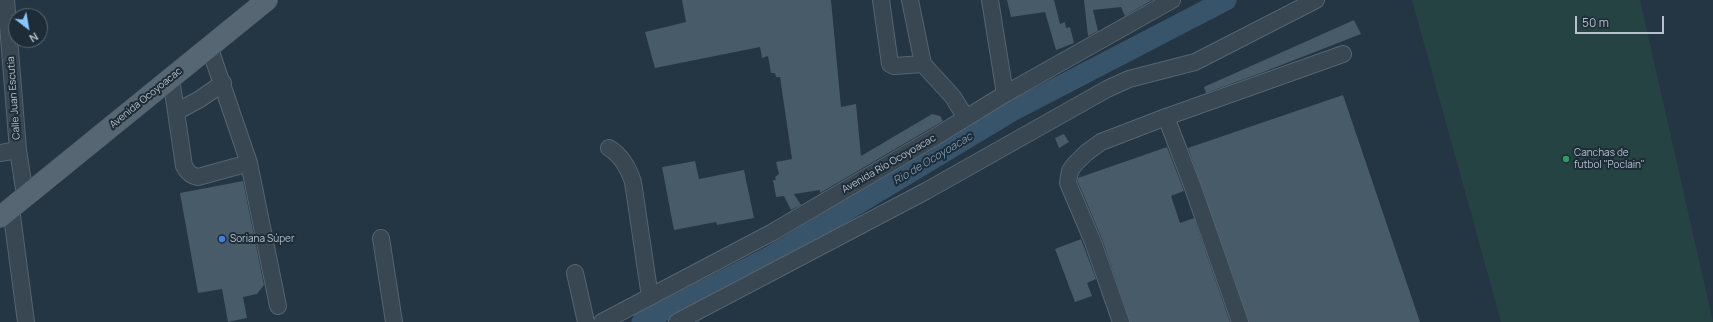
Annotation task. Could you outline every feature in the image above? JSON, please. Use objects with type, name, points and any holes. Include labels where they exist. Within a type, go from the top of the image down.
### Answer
[{"type":"main road","name":"Avenida Ocoyoacac","points":[[12,207],[267,0]]},
{"type":"street","name":"Calle Juan Escutia","points":[[6,0],[18,150],[12,207],[26,322]]},
{"type":"street","points":[[881,0],[890,64],[894,66],[923,64]]},
{"type":"street","points":[[910,0],[923,64],[953,97],[966,118]]},
{"type":"street","points":[[990,0],[1005,94]]},
{"type":"street","name":"Avenida Río Ocoyoacac","points":[[602,322],[771,233],[1005,94],[1172,0]]},
{"type":"street","points":[[677,322],[926,191],[1108,89],[1129,79],[1195,62],[1316,0]]},
{"type":"street","points":[[209,46],[223,83],[249,163],[278,306]]},
{"type":"street","points":[[1121,322],[1093,242],[1070,188],[1069,177],[1074,165],[1101,142],[1166,117],[1343,54]]},
{"type":"street","points":[[171,78],[184,166],[191,175],[198,177],[249,163]]},
{"type":"street","points":[[176,112],[200,99],[223,83]]},
{"type":"street","points":[[1166,117],[1192,185],[1240,322]]},
{"type":"street","points":[[609,148],[629,171],[633,182],[650,297]]},
{"type":"street","points":[[0,152],[18,150]]},
{"type":"street","points":[[380,238],[394,322]]},
{"type":"street","points":[[575,274],[586,322]]},
{"type":"green space","name":"Canchas de futbol \"Poclain\"","points":[[1412,0],[1640,0],[1713,322],[1501,322]]},
{"type":"building","points":[[682,0],[831,0],[841,107],[856,104],[861,156],[932,114],[940,116],[943,121],[820,193],[820,190],[794,194],[801,205],[791,210],[784,196],[776,197],[773,180],[776,180],[775,177],[779,174],[776,162],[792,159],[780,77],[776,77],[775,73],[771,73],[768,56],[762,58],[760,47],[655,68],[645,32],[686,22]]},
{"type":"building","points":[[1007,0],[1054,0],[1060,24],[1065,22],[1066,28],[1070,27],[1074,43],[1056,50],[1045,12],[1011,17]]},
{"type":"building","points":[[1084,0],[1152,0],[1125,16],[1121,7],[1093,10],[1098,31],[1088,36]]},
{"type":"building","points":[[1354,20],[1361,34],[1206,93],[1204,87]]},
{"type":"building","points":[[1343,95],[1420,322],[1249,322],[1188,148]]},
{"type":"building","points":[[1064,134],[1069,142],[1059,148],[1055,138]]},
{"type":"building","points":[[1167,147],[1184,191],[1171,196],[1180,223],[1194,218],[1230,322],[1130,322],[1102,239],[1078,182],[1078,178]]},
{"type":"building","points":[[695,161],[699,179],[744,170],[754,218],[717,225],[716,222],[674,230],[662,167]]},
{"type":"building","name":"Soriana Súper","points":[[243,181],[264,285],[257,294],[243,297],[247,318],[228,322],[222,289],[198,293],[180,193]]},
{"type":"building","points":[[1081,239],[1096,279],[1087,283],[1092,296],[1075,302],[1055,249]]},
{"type":"waterway","name":"Rio de Ocoyoacac","points":[[642,322],[771,256],[1012,111],[1226,0]]},
{"type":"place","name":"Canchas de futbol \"Poclain\"","points":[[1566,159]]},
{"type":"place","name":"Soriana Súper","points":[[222,239]]}]
